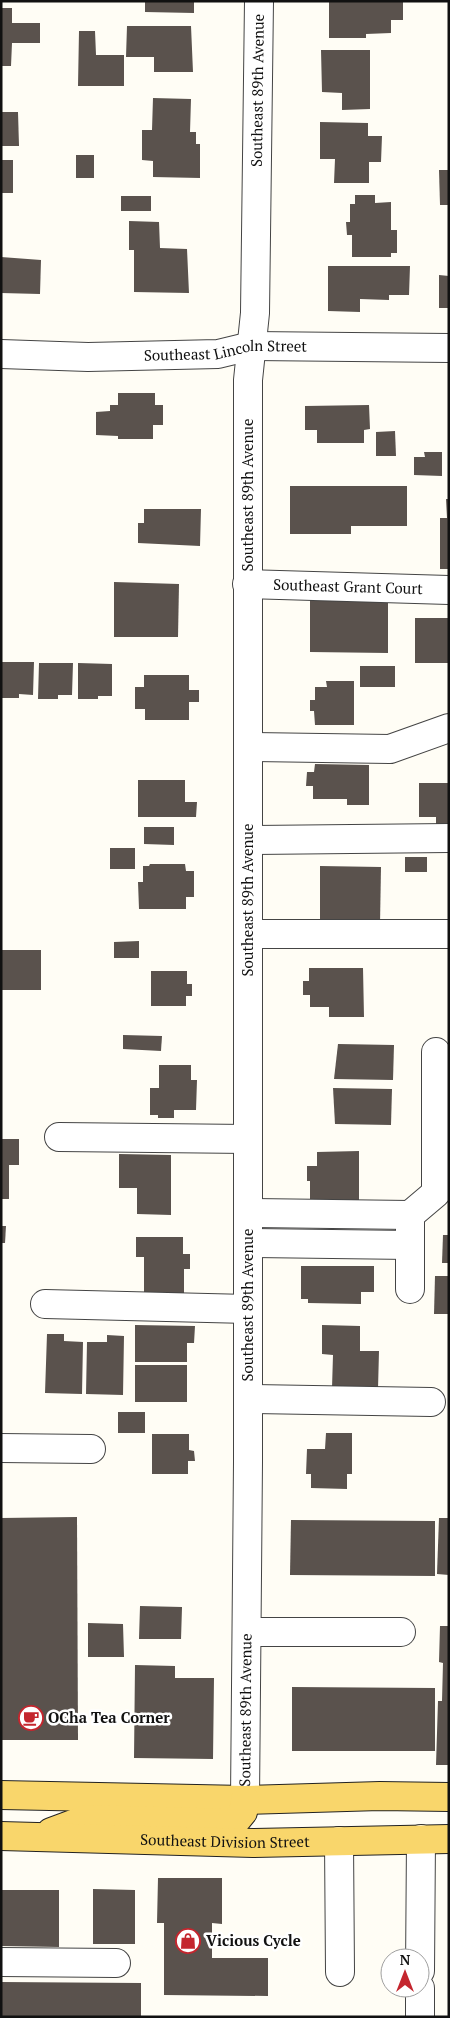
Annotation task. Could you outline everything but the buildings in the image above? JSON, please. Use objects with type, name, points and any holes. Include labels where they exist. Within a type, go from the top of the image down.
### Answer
[{"type":"main road","points":[[1,1795],[245,1800],[380,1796],[449,1797]]},
{"type":"main road","points":[[38,1837],[86,1819],[234,1823],[243,1812],[245,1800]]},
{"type":"main road","points":[[421,1839],[427,1827],[449,1809]]},
{"type":"main road","name":"Southeast Division Street","points":[[1,1836],[254,1843],[449,1839]]},
{"type":"street","name":"Southeast 89th Avenue","points":[[245,1800],[248,1399],[248,380],[255,313],[259,1]]},
{"type":"street","name":"Southeast Lincoln Street","points":[[1,354],[88,357],[218,354],[252,346],[449,348]]},
{"type":"street","name":"Southeast Grant Court","points":[[247,584],[449,590]]},
{"type":"street","points":[[248,747],[390,749],[449,728]]},
{"type":"street","points":[[248,840],[449,838]]},
{"type":"street","points":[[248,934],[449,934]]},
{"type":"street","points":[[248,1213],[410,1215],[436,1193],[436,1052]]},
{"type":"street","points":[[59,1138],[248,1139]]},
{"type":"street","points":[[410,1215],[410,1289]]},
{"type":"street","points":[[248,1244],[410,1245]]},
{"type":"street","points":[[45,1304],[248,1309]]},
{"type":"street","points":[[248,1399],[431,1402]]},
{"type":"street","points":[[1,1448],[91,1449]]},
{"type":"street","points":[[247,1632],[400,1632]]},
{"type":"street","points":[[420,1948],[421,1839]]},
{"type":"street","points":[[339,1841],[340,1972]]},
{"type":"street","points":[[1,1962],[116,1963]]},
{"type":"street","points":[[420,1998],[420,2017]]},
{"type":"place","name":"OCha Tea Corner","points":[[31,1718]]},
{"type":"place","name":"Vicious Cycle","points":[[188,1941]]}]
